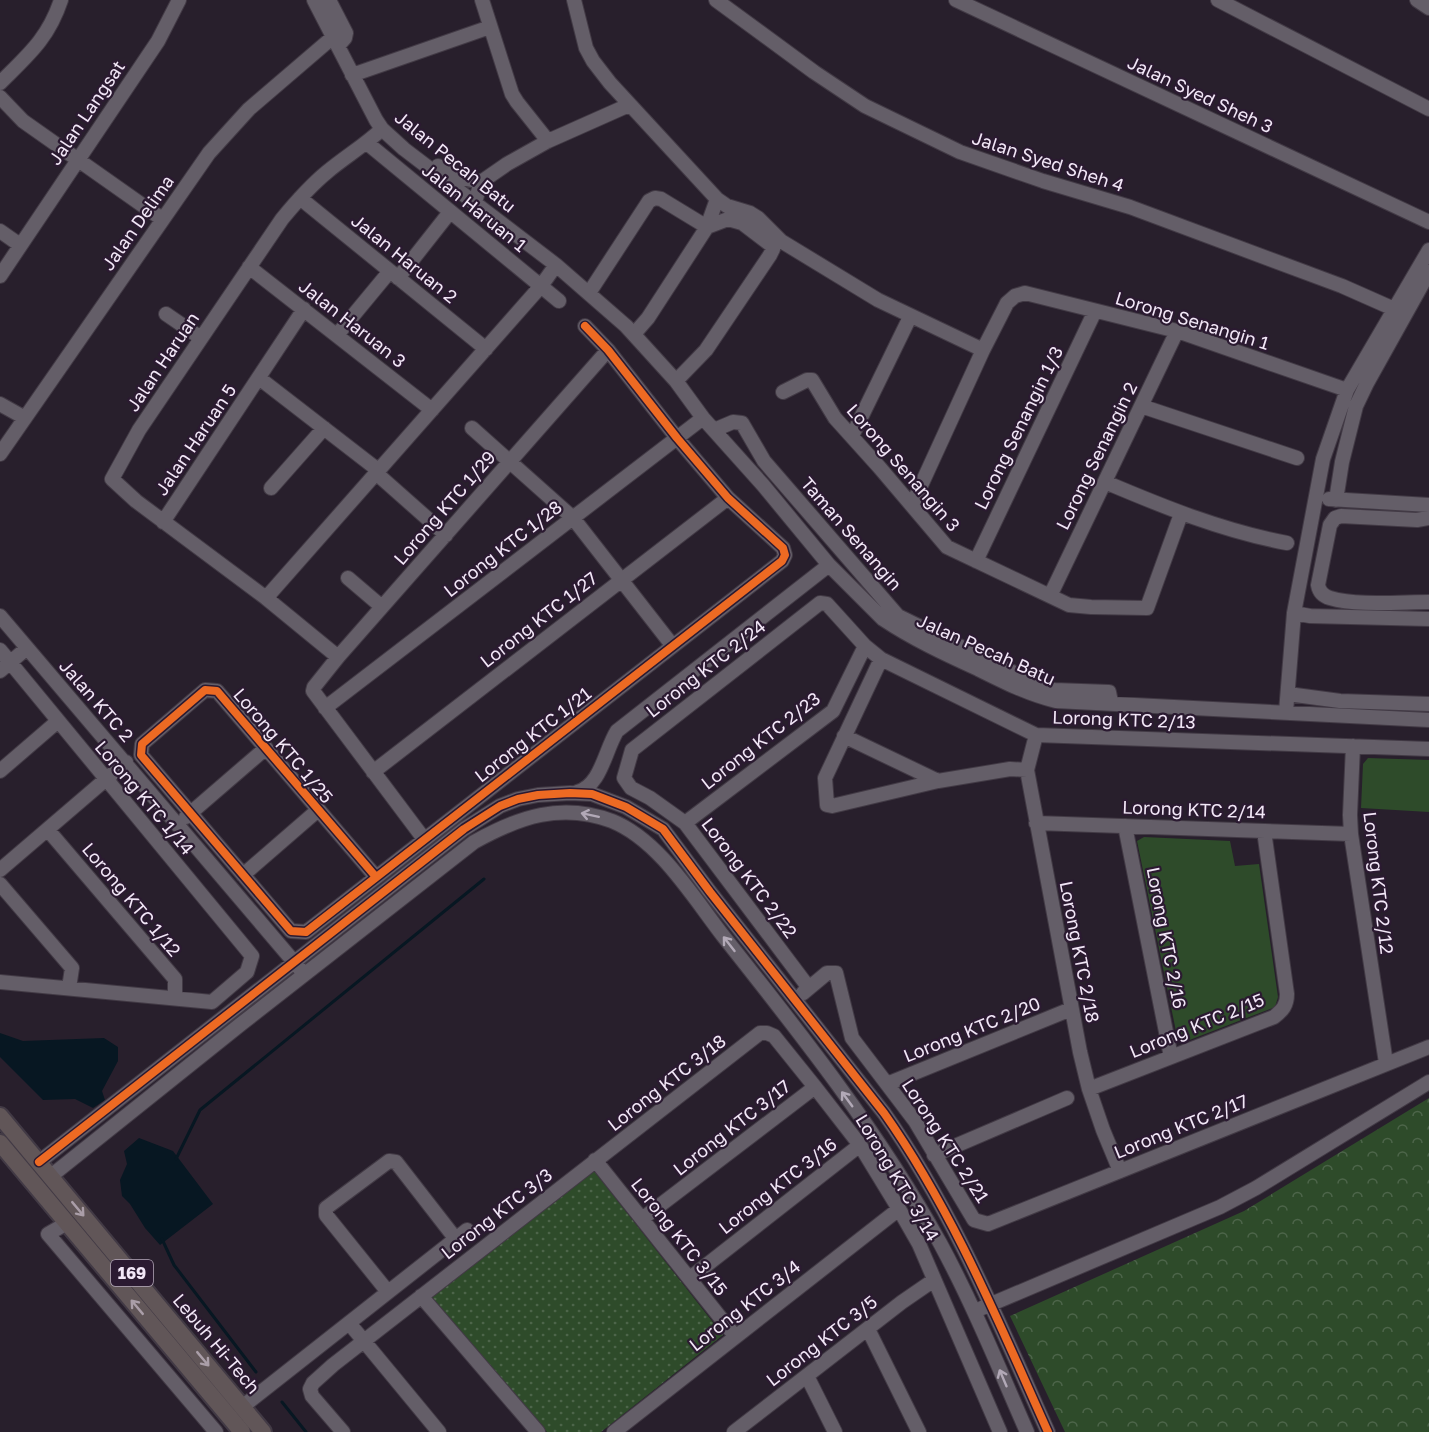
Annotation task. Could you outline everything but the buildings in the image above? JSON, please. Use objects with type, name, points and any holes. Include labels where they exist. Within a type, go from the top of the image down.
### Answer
[{"type":"main road","name":"Lebuh Hi-Tech","points":[[0,1116],[263,1432]]},
{"type":"main road","name":"Lebuh Hi-Tech","points":[[0,1143],[242,1432]]},
{"type":"street","points":[[0,83],[43,39],[62,0]]},
{"type":"street","name":"Jalan Langsat","points":[[0,276],[158,40],[179,0]]},
{"type":"street","name":"Jalan Pecah Batu","points":[[314,0],[382,129],[404,149],[556,265],[634,334],[830,565],[883,619],[916,640],[1033,695],[1056,701],[1429,720]]},
{"type":"street","points":[[329,0],[346,33],[345,38],[335,42]]},
{"type":"street","points":[[482,0],[512,94],[548,141]]},
{"type":"street","points":[[574,0],[585,48],[609,83],[717,198],[727,206],[758,218],[781,241],[878,300],[983,350],[912,506]]},
{"type":"street","name":"Jalan Syed Sheh 4","points":[[716,0],[814,72],[865,106],[960,152],[1043,181],[1130,207],[1341,286],[1394,309]]},
{"type":"street","name":"Jalan Syed Sheh 3","points":[[956,0],[1429,222]]},
{"type":"street","points":[[1218,0],[1429,110]]},
{"type":"street","points":[[352,75],[490,27]]},
{"type":"street","name":"Jalan Delima","points":[[0,454],[209,153],[249,109],[335,42]]},
{"type":"street","points":[[0,97],[23,121],[162,219]]},
{"type":"street","points":[[474,202],[481,182],[548,141],[629,105]]},
{"type":"street","name":"Jalan Haruan","points":[[338,657],[266,598],[163,522],[112,481],[112,476],[139,430],[282,219],[328,171],[367,143],[382,129]]},
{"type":"street","name":"Jalan Haruan 1","points":[[367,143],[559,301]]},
{"type":"street","points":[[404,149],[462,178],[481,182]]},
{"type":"street","name":"Jalan Haruan 2","points":[[300,198],[486,349]]},
{"type":"street","points":[[589,293],[649,201],[661,198],[707,227]]},
{"type":"street","points":[[634,334],[648,318],[707,227],[717,198]]},
{"type":"street","points":[[337,335],[450,212]]},
{"type":"street","points":[[676,381],[706,350],[773,249],[742,223],[728,219],[707,227]]},
{"type":"street","points":[[0,231],[20,245]]},
{"type":"street","points":[[1286,712],[1293,654],[1294,613],[1323,459],[1347,390],[1429,250]]},
{"type":"street","points":[[266,598],[541,286],[556,265]]},
{"type":"street","name":"Jalan Haruan 3","points":[[249,267],[432,410]]},
{"type":"street","points":[[1336,500],[1342,462],[1356,406],[1429,272]]},
{"type":"street","name":"Lorong Senangin 1","points":[[983,350],[1007,303],[1015,296],[1025,293],[1177,332],[1347,390]]},
{"type":"street","name":"Jalan Haruan 5","points":[[163,522],[304,309]]},
{"type":"street","name":"Lorong Senangin 1/3","points":[[976,561],[1095,311]]},
{"type":"street","points":[[166,314],[201,338]]},
{"type":"street","points":[[852,436],[910,317]]},
{"type":"street","name":"Lorong KTC 1/21","points":[[191,813],[291,931],[306,932],[782,561],[785,555],[783,548],[728,498],[677,438],[608,350],[585,326]]},
{"type":"street","name":"Lorong Senangin 2","points":[[1050,596],[1177,332]]},
{"type":"street","name":"Lorong KTC 1/29","points":[[325,708],[313,691],[316,683],[608,350]]},
{"type":"street","name":"Jalan Haruan 5","points":[[259,378],[377,472],[446,535]]},
{"type":"street","name":"Lorong Senangin 3","points":[[783,392],[807,380],[812,380],[834,418],[947,547],[1069,605],[1148,608],[1182,514]]},
{"type":"street","points":[[0,404],[25,417]]},
{"type":"street","points":[[1141,406],[1297,458]]},
{"type":"street","name":"Lorong KTC 1/28","points":[[325,708],[703,418]]},
{"type":"street","name":"Taman Senangin","points":[[714,430],[733,422],[742,423],[764,461],[898,616],[1042,687],[1054,690],[1109,692],[1111,702]]},
{"type":"street","points":[[271,488],[324,428]]},
{"type":"street","points":[[472,428],[573,518],[672,645]]},
{"type":"street","points":[[1105,482],[1182,514],[1252,536],[1287,543]]},
{"type":"street","name":"Lorong KTC 1/27","points":[[373,772],[728,498]]},
{"type":"street","points":[[1316,498],[1429,507]]},
{"type":"street","points":[[1371,502],[1371,517]]},
{"type":"street","points":[[1429,507],[1417,520],[1341,516],[1335,519],[1330,525],[1318,585],[1323,595],[1330,598],[1359,602],[1429,602]]},
{"type":"street","points":[[805,584],[812,564],[811,543]]},
{"type":"street","points":[[570,793],[585,790],[597,776],[610,742],[617,731],[830,565]]},
{"type":"street","points":[[348,578],[382,607]]},
{"type":"street","points":[[1358,616],[1359,602]]},
{"type":"street","name":"Lorong KTC 2/24","points":[[624,778],[632,750],[819,603],[827,604]]},
{"type":"street","name":"Lorong KTC 2/13","points":[[827,604],[865,646],[881,659],[1036,735],[1353,746]]},
{"type":"street","points":[[1294,613],[1310,616],[1429,619]]},
{"type":"street","name":"Jalan KTC 2","points":[[0,616],[305,975]]},
{"type":"street","name":"Lorong KTC 2/23","points":[[684,823],[833,711],[865,646]]},
{"type":"street","points":[[5,667],[27,648]]},
{"type":"street","name":"Lorong KTC 1/14","points":[[0,650],[5,667],[58,721],[252,956],[246,972],[212,1002],[175,998]]},
{"type":"street","points":[[881,659],[825,778],[827,805],[832,806],[938,781],[1010,769],[1027,770]]},
{"type":"street","name":"Lorong KTC 1/25","points":[[191,813],[141,755],[142,744],[205,690],[217,691],[376,877]]},
{"type":"street","points":[[1288,694],[1340,701],[1429,704]]},
{"type":"street","points":[[325,708],[424,839]]},
{"type":"street","points":[[0,771],[58,721]]},
{"type":"street","name":"Lorong KTC 2/18","points":[[1036,735],[1027,770],[1071,1009],[1089,1089],[1120,1171]]},
{"type":"street","points":[[844,736],[938,781]]},
{"type":"street","points":[[1353,746],[1429,749]]},
{"type":"street","name":"Lorong KTC 2/12","points":[[1353,746],[1351,834],[1386,1063]]},
{"type":"street","points":[[178,824],[266,748]]},
{"type":"street","points":[[0,870],[126,762]]},
{"type":"street","points":[[597,776],[597,786],[605,799]]},
{"type":"street","name":"Lorong KTC 2/22","points":[[624,778],[631,788],[650,798],[684,823],[809,988]]},
{"type":"street","points":[[39,1162],[464,829],[500,806],[518,799],[538,795],[592,794],[626,807],[663,829],[902,1139],[945,1210],[1048,1432]]},
{"type":"street","points":[[243,875],[318,810]]},
{"type":"street","points":[[51,1176],[474,842],[500,828],[529,817],[573,812],[591,815],[614,822],[656,849],[785,1015],[884,1149],[939,1242],[975,1312],[1027,1432]]},
{"type":"street","name":"Lorong KTC 2/14","points":[[1036,823],[1351,834]]},
{"type":"street","name":"Lorong KTC 2/16","points":[[1125,826],[1171,1057]]},
{"type":"street","name":"Lorong KTC 1/12","points":[[48,830],[175,979],[175,998]]},
{"type":"street","name":"Lorong KTC 2/15","points":[[1089,1089],[1274,1017],[1282,1011],[1287,1003],[1264,831]]},
{"type":"street","points":[[0,884],[72,969],[69,988]]},
{"type":"street","name":"Lorong KTC 2/21","points":[[809,988],[827,973],[836,973],[852,1038],[915,1121],[974,1220],[988,1224]]},
{"type":"street","points":[[0,982],[175,998]]},
{"type":"street","points":[[795,1000],[809,988]]},
{"type":"street","name":"Lorong KTC 2/20","points":[[887,1084],[1071,1009]]},
{"type":"street","name":"Lorong KTC 3/14","points":[[760,1034],[767,1033],[774,1036],[860,1144],[918,1244],[1000,1432]]},
{"type":"street","name":"Lorong KTC 3/18","points":[[595,1160],[760,1034]]},
{"type":"street","name":"Lorong KTC 2/17","points":[[988,1224],[1429,1047]]},
{"type":"street","points":[[975,1312],[990,1303],[1220,1207],[1256,1188],[1429,1082]]},
{"type":"street","name":"Lorong KTC 3/17","points":[[642,1219],[815,1087]]},
{"type":"street","points":[[934,1155],[1067,1098]]},
{"type":"street","name":"Lorong KTC 3/16","points":[[690,1278],[860,1144]]},
{"type":"street","name":"Lorong KTC 3/15","points":[[595,1160],[735,1336]]},
{"type":"street","name":"Lorong KTC 3/3","points":[[343,1432],[312,1396],[310,1389],[313,1383],[595,1160]]},
{"type":"street","points":[[242,1407],[461,1234],[396,1162],[389,1161],[326,1208],[325,1212],[387,1292]]},
{"type":"street","name":"Lorong KTC 3/4","points":[[614,1432],[899,1209]]},
{"type":"street","points":[[67,1223],[48,1234],[216,1432]]},
{"type":"street","name":"Lorong KTC 3/5","points":[[734,1432],[934,1280]]},
{"type":"street","points":[[422,1296],[538,1432]]},
{"type":"street","points":[[349,1323],[440,1432]]},
{"type":"street","points":[[868,1329],[919,1432]]},
{"type":"street","points":[[807,1376],[835,1432]]},
{"type":"green space","points":[[1368,758],[1429,760],[1429,812],[1361,808],[1363,764]]},
{"type":"green space","points":[[1144,837],[1230,841],[1235,866],[1259,864],[1278,997],[1275,1007],[1187,1041],[1177,1036],[1137,841]]},
{"type":"green space","points":[[1429,1098],[1429,1432],[1065,1432],[1010,1316],[1244,1211]]},
{"type":"green space","points":[[594,1171],[723,1335],[601,1432],[547,1432],[430,1296]]},
{"type":"water","points":[[0,1033],[23,1041],[104,1038],[118,1047],[118,1061],[102,1091],[105,1100],[93,1108],[75,1099],[43,1100],[0,1057]]},
{"type":"water","points":[[139,1138],[173,1151],[213,1204],[160,1245],[122,1196],[120,1180],[127,1164],[124,1151]]},
{"type":"waterway","points":[[176,1159],[200,1110],[484,879]]},
{"type":"waterway","points":[[162,1239],[174,1265],[256,1372]]},
{"type":"waterway","points":[[282,1402],[306,1432]]},
{"type":"cycle path","points":[[376,877],[217,691],[205,690],[142,744],[141,755],[291,931],[306,932],[782,561],[785,555],[783,548],[728,498],[677,438],[608,350],[585,326]]},
{"type":"cycle path","points":[[39,1162],[464,829],[500,806],[518,799],[538,795],[592,794],[626,807],[663,829],[884,1113],[932,1189],[974,1268],[1048,1432]]}]
